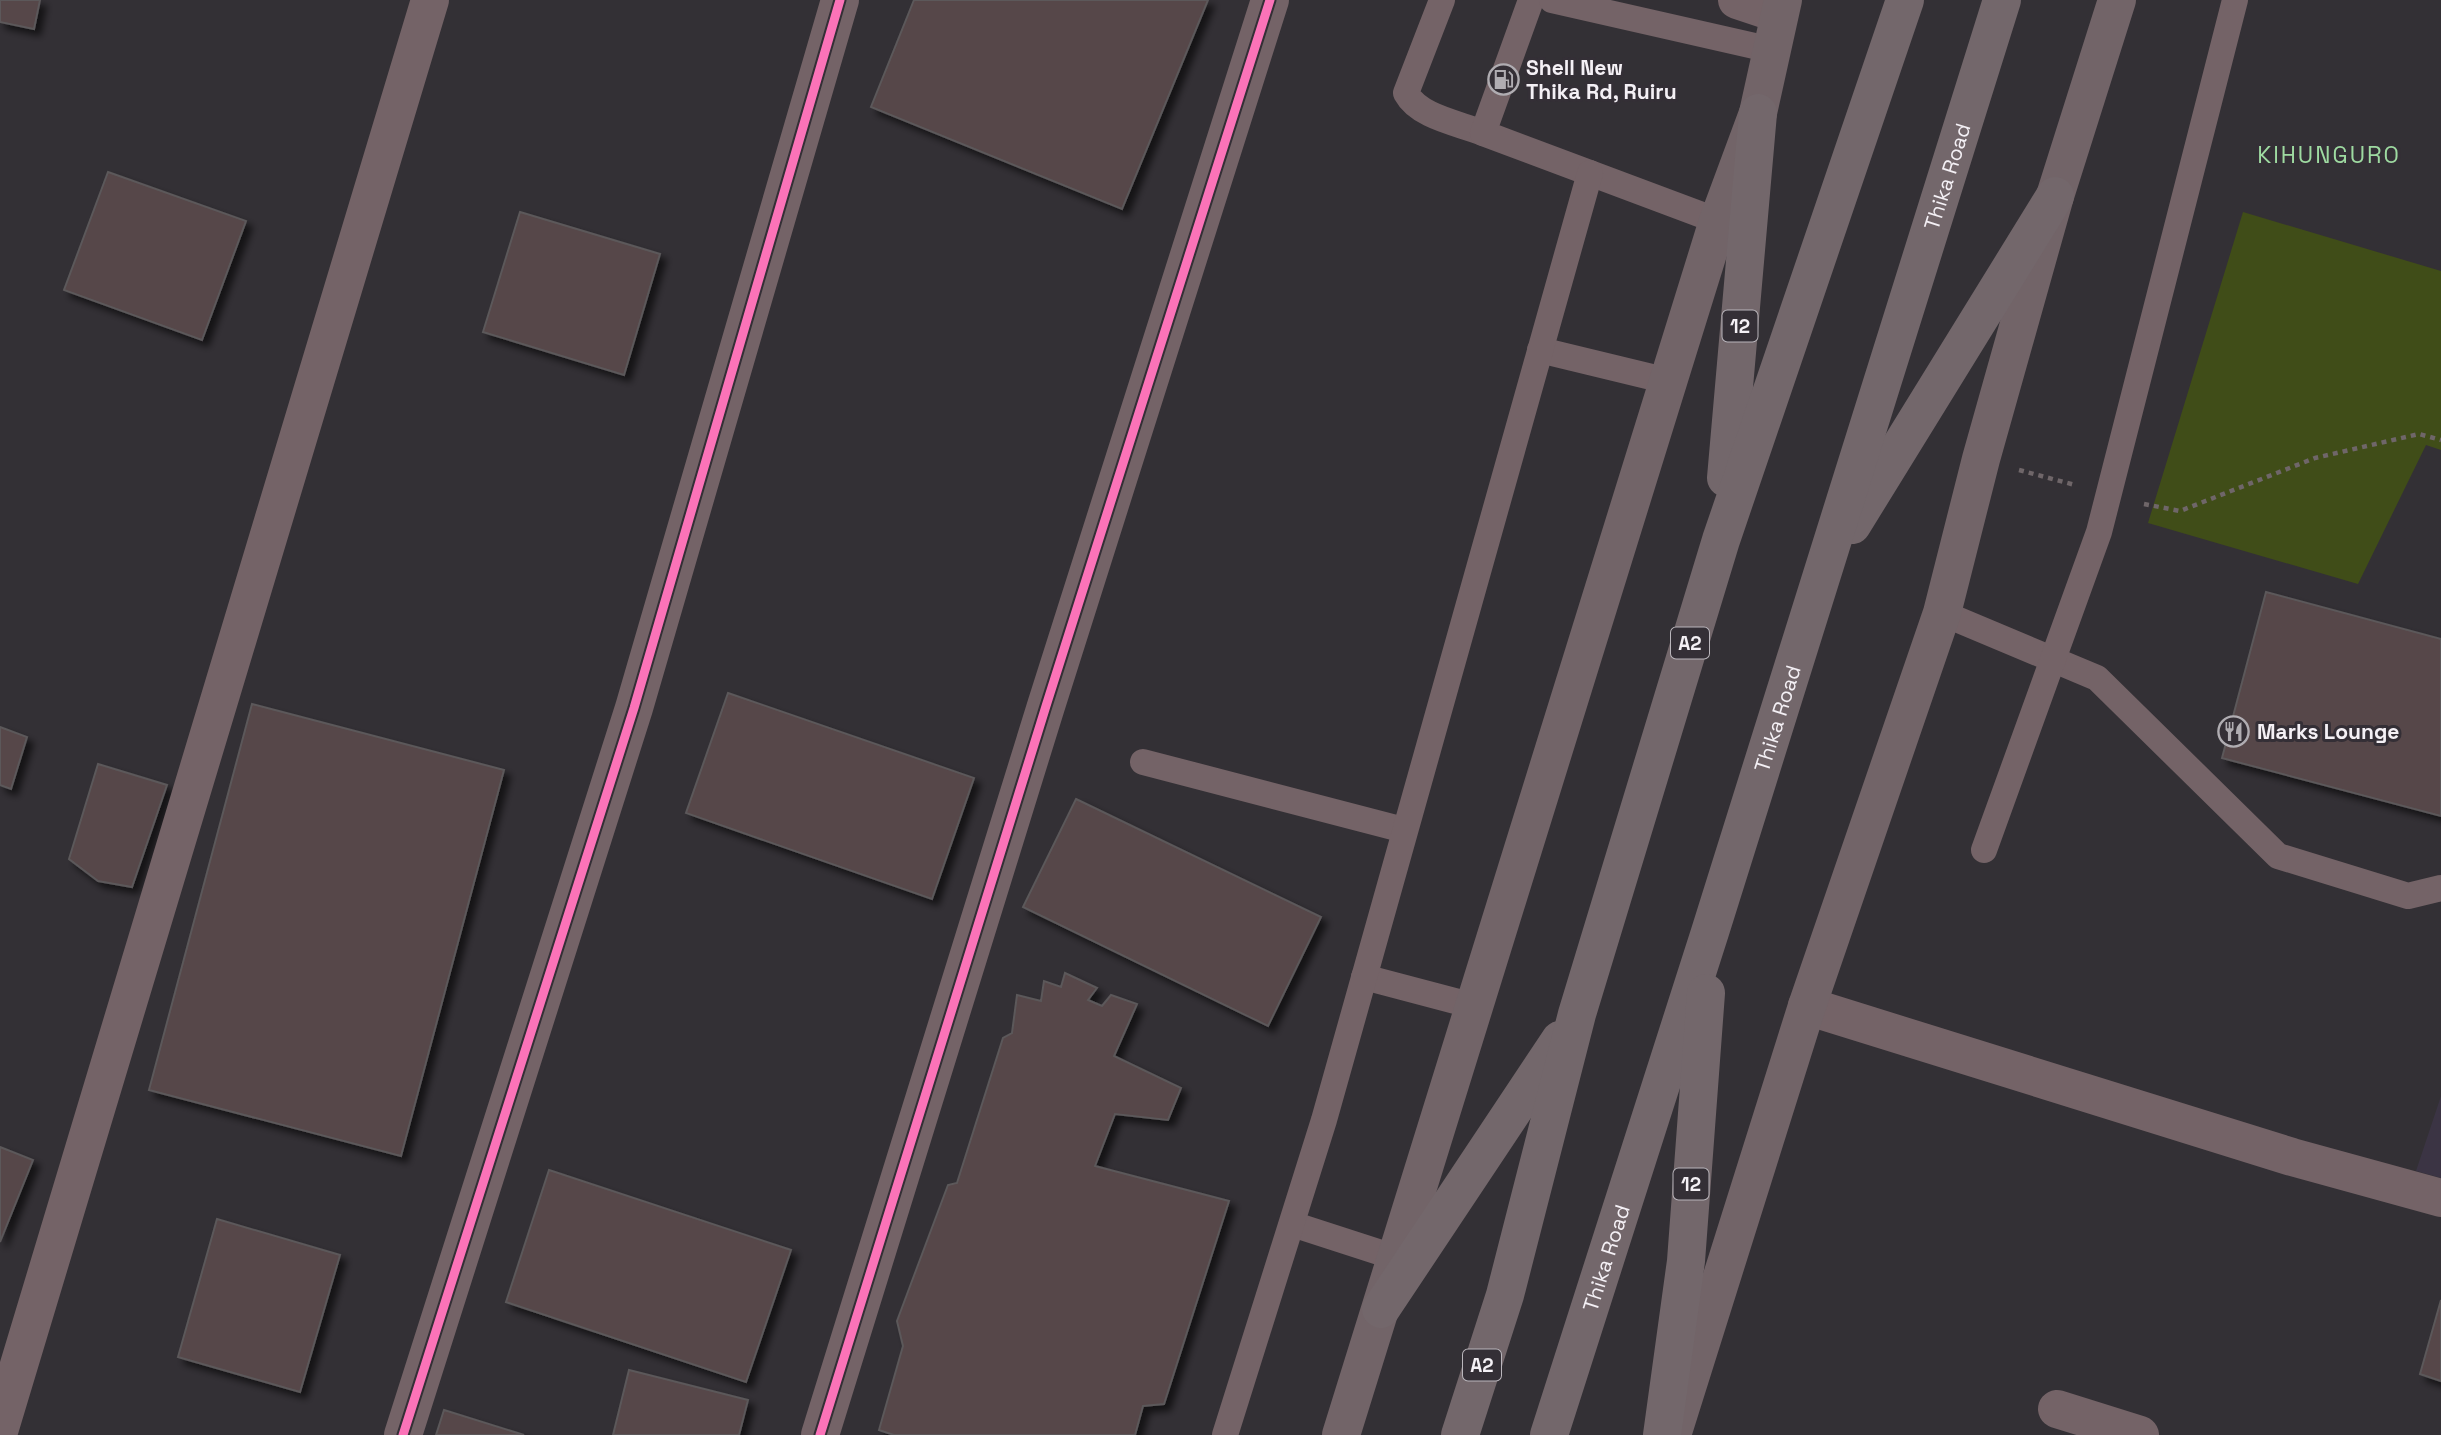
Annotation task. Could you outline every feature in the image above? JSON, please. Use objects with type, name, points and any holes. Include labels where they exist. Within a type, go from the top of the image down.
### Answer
[{"type":"highway","name":"A2","points":[[1460,1435],[1505,1294],[1577,1014],[1721,540],[1906,0]]},
{"type":"highway","name":"Thika Road","points":[[1549,1435],[1710,932],[2002,0]]},
{"type":"highway","name":"12","points":[[1721,540],[1758,113]]},
{"type":"highway","points":[[1822,574],[2055,197]]},
{"type":"highway","name":"12","points":[[1662,1435],[1686,1261],[1710,932]]},
{"type":"highway","points":[[1381,1309],[1577,1014]]},
{"type":"main road","points":[[1672,1435],[1807,1006],[1942,612],[1981,459],[2055,197],[2117,0]]},
{"type":"main road","points":[[1341,1435],[1718,221],[1758,113],[1778,21]]},
{"type":"street","points":[[0,1429],[430,0]]},
{"type":"street","points":[[403,1435],[634,708],[839,0]]},
{"type":"street","points":[[820,1435],[1042,719],[1270,0]]},
{"type":"street","points":[[1737,0],[1778,21]]},
{"type":"street","points":[[1807,1006],[2292,1157],[2441,1198]]},
{"type":"street","points":[[2057,1409],[2140,1435]]},
{"type":"lane","points":[[1442,0],[1406,93],[1412,105],[1718,221]]},
{"type":"lane","points":[[1483,133],[1531,0]]},
{"type":"lane","points":[[1552,0],[1778,21]]},
{"type":"lane","points":[[1984,850],[2099,532],[2235,0]]},
{"type":"lane","points":[[1226,1435],[1324,1121],[1590,173]]},
{"type":"lane","points":[[1539,350],[1668,381]]},
{"type":"lane","points":[[1942,612],[2097,678],[2278,856],[2408,896],[2441,888]]},
{"type":"lane","points":[[1143,762],[1404,830]]},
{"type":"lane","points":[[1364,977],[1474,1006]]},
{"type":"lane","points":[[1292,1224],[1397,1258]]},
{"type":"path","points":[[1981,459],[2180,511],[2315,458],[2419,434],[2441,440]]},
{"type":"shaded area","points":[[2441,1096],[2441,1178],[2416,1171]]},
{"type":"green space","points":[[2243,212],[2441,271],[2441,450],[2426,445],[2358,584],[2148,523]]},
{"type":"building","points":[[0,0],[40,0],[34,29],[0,22]]},
{"type":"building","points":[[914,0],[1208,0],[1122,209],[871,107]]},
{"type":"building","points":[[108,172],[246,221],[202,340],[64,290]]},
{"type":"building","points":[[520,212],[660,254],[624,375],[483,332]]},
{"type":"building","points":[[2266,592],[2441,639],[2441,816],[2222,758]]},
{"type":"building","points":[[728,693],[974,778],[932,899],[686,813]]},
{"type":"building","points":[[252,704],[504,770],[401,1156],[149,1090]]},
{"type":"building","points":[[0,727],[27,737],[11,789],[0,785]]},
{"type":"building","points":[[98,764],[167,785],[132,887],[98,881],[69,859]]},
{"type":"building","points":[[1076,799],[1321,917],[1268,1026],[1023,907]]},
{"type":"building","points":[[1065,973],[1097,988],[1088,1000],[1102,1006],[1111,995],[1137,1004],[1114,1056],[1181,1088],[1168,1120],[1115,1114],[1095,1166],[1229,1201],[1164,1404],[1143,1406],[1135,1435],[894,1435],[879,1430],[903,1346],[897,1321],[948,1185],[957,1183],[1003,1038],[1012,1033],[1017,995],[1041,1001],[1044,981],[1061,987]]},
{"type":"building","points":[[0,1147],[33,1160],[0,1242]]},
{"type":"building","points":[[549,1170],[791,1250],[746,1382],[506,1302]]},
{"type":"building","points":[[217,1219],[340,1255],[300,1392],[178,1357]]},
{"type":"building","points":[[2441,1300],[2441,1381],[2420,1374]]},
{"type":"building","points":[[629,1370],[748,1400],[739,1435],[613,1435]]},
{"type":"building","points":[[444,1410],[524,1435],[436,1435]]},
{"type":"cycle path","points":[[403,1435],[634,708],[840,0]]},
{"type":"cycle path","points":[[820,1435],[1046,706],[1270,0]]},
{"type":"place","name":"Shell New Thika Rd, Ruiru","points":[[1503,79]]},
{"type":"place","name":"Marks Lounge","points":[[2234,731]]},
{"type":"district","name":"KIHUNGURO","points":[[2329,155]]}]
